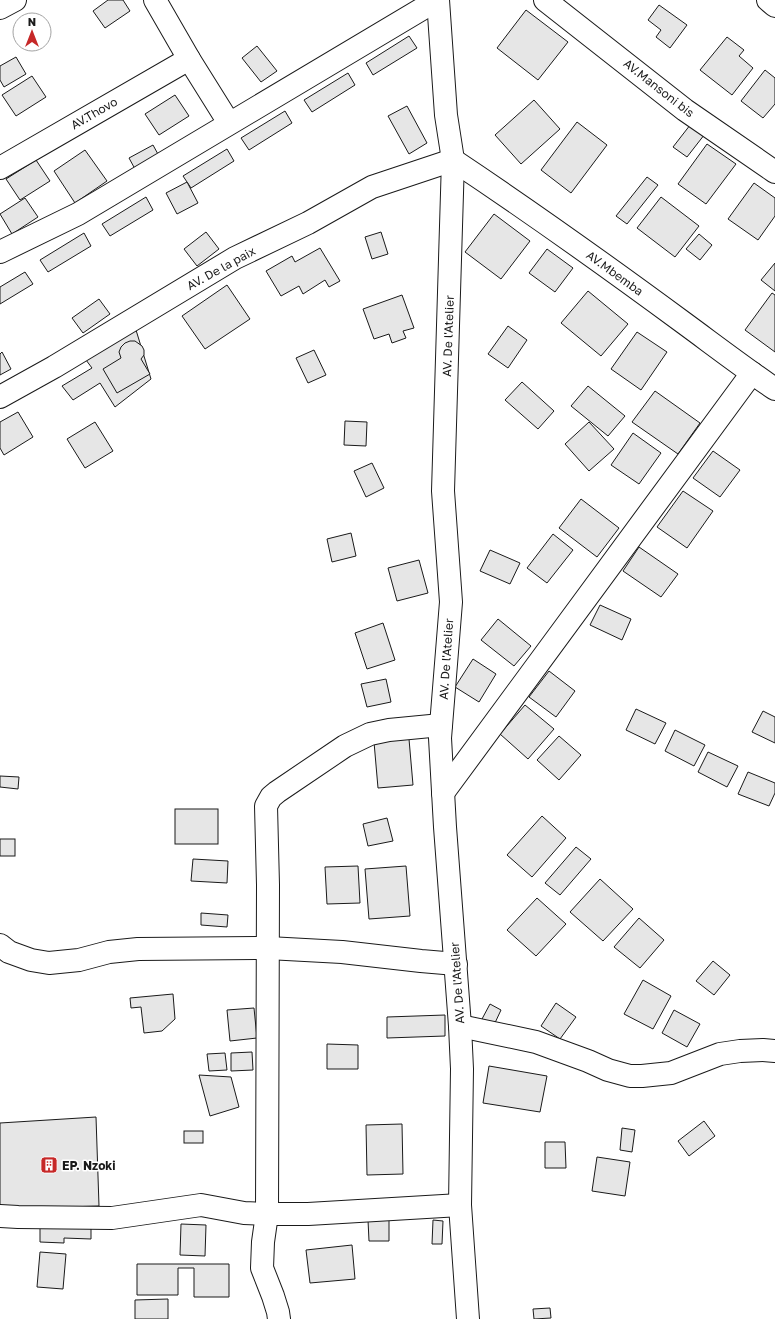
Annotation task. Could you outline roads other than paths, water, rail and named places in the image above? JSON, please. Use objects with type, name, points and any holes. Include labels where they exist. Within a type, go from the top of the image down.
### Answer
[{"type":"street","points":[[0,8],[15,0]]},
{"type":"street","points":[[155,0],[189,59],[229,123]]},
{"type":"street","points":[[0,252],[78,214],[437,0]]},
{"type":"street","name":"AV. De l'Atelier","points":[[437,0],[446,115],[453,160],[443,491],[450,602],[440,738],[460,1026],[462,1068],[460,1205],[468,1319]]},
{"type":"street","name":"AV.Mansoni bis","points":[[545,0],[685,110],[775,172]]},
{"type":"street","points":[[768,0],[775,6]]},
{"type":"street","name":"AV.Thovo","points":[[0,168],[189,59]]},
{"type":"street","name":"AV.Mbemba","points":[[453,160],[520,204],[775,389]]},
{"type":"street","name":"AV. De la paix","points":[[0,397],[54,367],[235,258],[308,223],[372,187],[453,160]]},
{"type":"street","points":[[443,793],[752,373]]},
{"type":"street","points":[[279,1319],[273,1296],[262,1268],[263,1242],[267,1214],[268,885],[266,806],[271,797],[345,746],[370,734],[389,730],[441,725]]},
{"type":"street","points":[[0,945],[9,952],[31,960],[49,963],[79,960],[109,952],[138,949],[268,948],[342,952],[421,962],[456,964]]},
{"type":"street","points":[[460,1026],[536,1042],[608,1070],[630,1076],[671,1073],[720,1054],[740,1051],[775,1051]]},
{"type":"street","points":[[0,1216],[112,1218],[201,1205],[244,1213],[308,1214],[460,1205]]},
{"type":"place","name":"EP. Nzoki","points":[[49,1165]]}]
